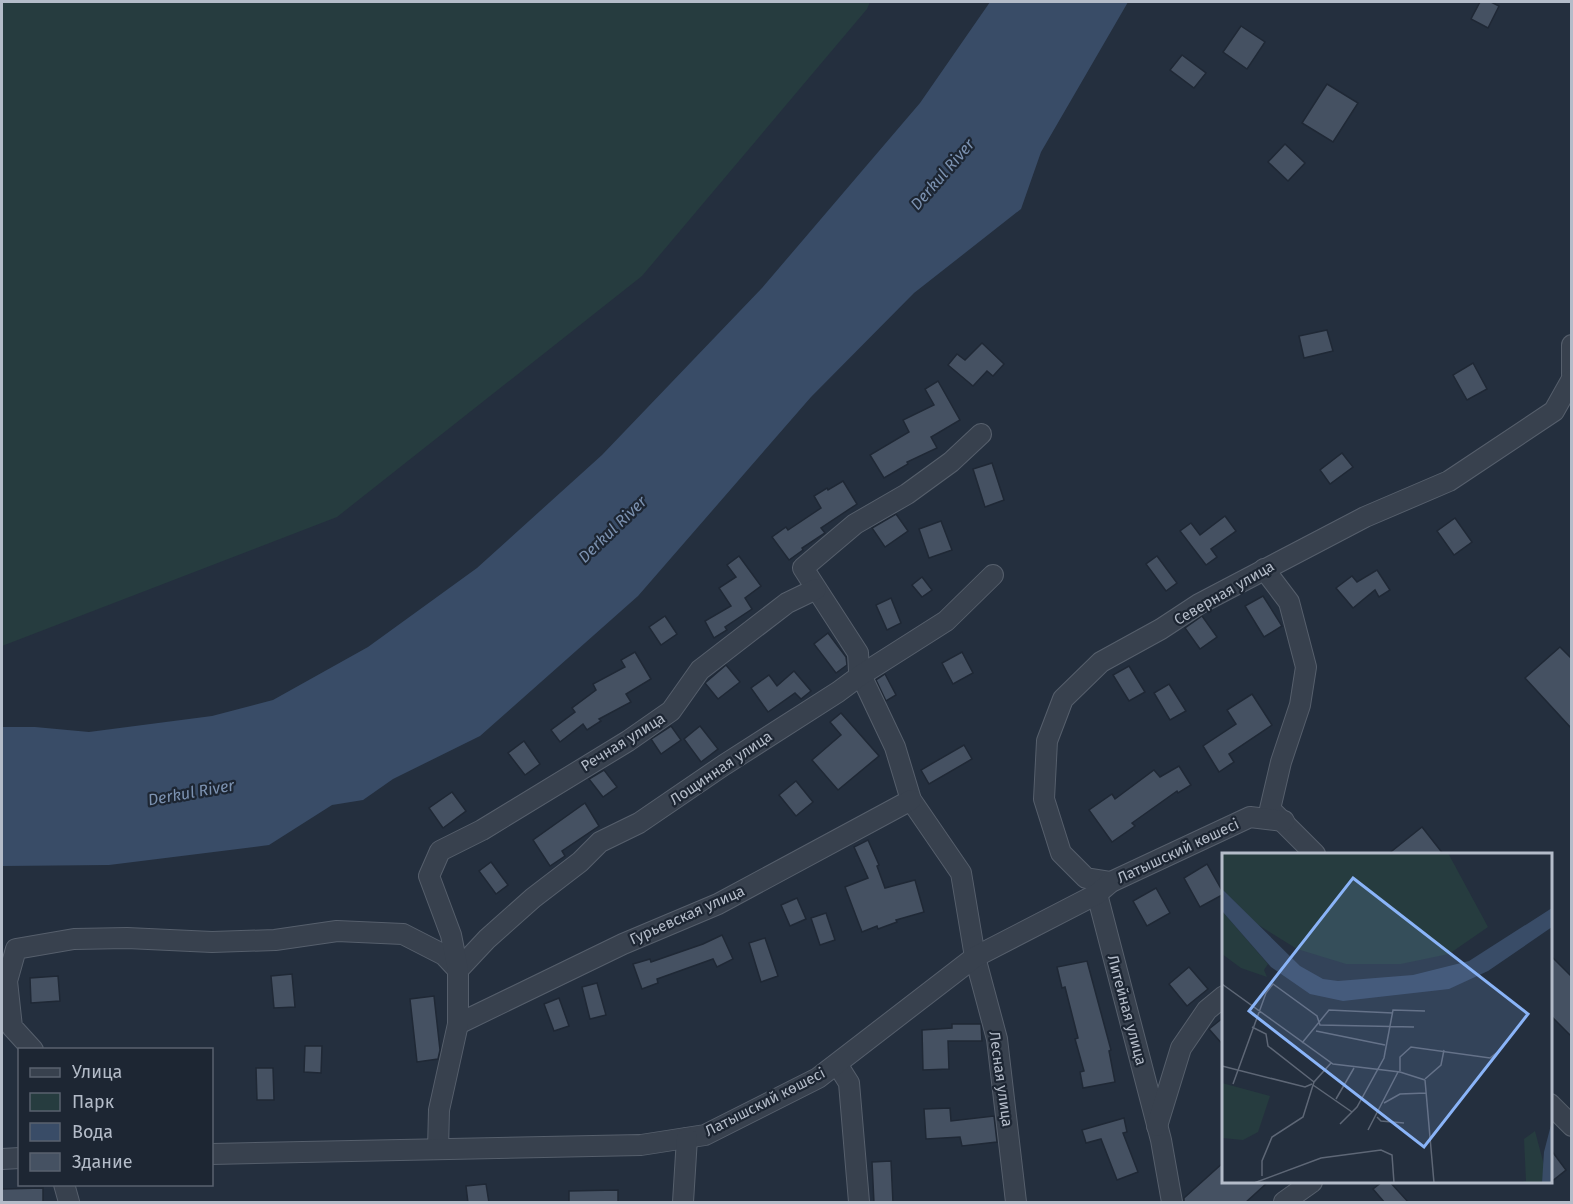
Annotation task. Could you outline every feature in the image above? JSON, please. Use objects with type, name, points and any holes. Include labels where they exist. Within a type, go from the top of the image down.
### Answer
[{"type":"street","points":[[1572,345],[1572,374]]},
{"type":"street","name":"Северная улица","points":[[1104,888],[1086,878],[1061,853],[1044,799],[1047,741],[1063,699],[1101,662],[1161,629],[1199,604],[1365,517],[1449,481],[1554,411],[1572,379]]},
{"type":"street","name":"Лесная улица","points":[[981,434],[951,462],[907,494],[855,524],[803,568],[858,653],[859,671],[896,747],[911,800],[961,873],[975,957],[997,1039],[1016,1203]]},
{"type":"street","points":[[1264,569],[1289,602],[1306,667],[1300,705],[1281,762],[1270,808],[1313,853]]},
{"type":"street","name":"Лощинная улица","points":[[458,970],[487,939],[532,898],[580,862],[600,842],[639,823],[946,621],[993,575]]},
{"type":"street","name":"Речная улица","points":[[458,970],[451,935],[429,876],[440,851],[482,830],[628,741],[671,711],[700,670],[787,603],[816,589]]},
{"type":"street","name":"Гурьевская улица","points":[[458,1024],[623,944],[718,904],[911,800]]},
{"type":"street","name":"Латышский көшесі","points":[[213,1154],[641,1144],[705,1135],[818,1078],[975,957],[1104,888],[1250,817],[1284,821]]},
{"type":"street","name":"Литейная улица","points":[[1104,888],[1172,1203]]},
{"type":"street","points":[[31,1048],[12,1028],[7,981],[16,949],[74,939],[127,938],[212,942],[275,940],[337,931],[403,934],[444,955],[458,970],[458,1024],[439,1110],[438,1149]]},
{"type":"street","name":"Литейная улица","points":[[1157,1126],[1180,1047],[1208,1010],[1222,998]]},
{"type":"street","points":[[837,1064],[849,1083],[859,1203]]},
{"type":"street","points":[[1552,1105],[1572,1126]]},
{"type":"street","points":[[682,1203],[687,1138]]},
{"type":"street","points":[[2,1159],[18,1158]]},
{"type":"street","points":[[1284,1203],[1311,1183]]},
{"type":"street","points":[[64,1186],[69,1203]]},
{"type":"green space","points":[[2,2],[870,2],[867,9],[642,276],[337,517],[2,646]]},
{"type":"water","name":"Derkul River","points":[[990,2],[1128,2],[1041,152],[1021,209],[914,293],[811,397],[638,596],[480,736],[393,779],[363,800],[332,805],[269,845],[109,865],[2,866],[2,727],[35,727],[89,732],[212,716],[273,700],[368,647],[477,568],[602,455],[762,288],[920,103]]},
{"type":"building","points":[[1480,2],[1491,2],[1499,6],[1488,28],[1471,19]]},
{"type":"building","points":[[1241,26],[1265,42],[1247,69],[1223,52]]},
{"type":"building","points":[[1182,55],[1206,73],[1194,88],[1170,70]]},
{"type":"building","points":[[1327,84],[1358,103],[1333,142],[1302,123]]},
{"type":"building","points":[[1285,144],[1305,163],[1288,181],[1268,162]]},
{"type":"building","points":[[1327,330],[1333,351],[1304,358],[1299,336]]},
{"type":"building","points":[[982,343],[1004,364],[993,376],[987,371],[973,386],[948,365],[957,354],[965,360]]},
{"type":"building","points":[[1473,363],[1487,389],[1467,400],[1453,375]]},
{"type":"building","points":[[938,381],[960,420],[931,437],[937,448],[907,462],[908,464],[884,478],[870,455],[909,432],[903,420],[934,405],[925,389]]},
{"type":"building","points":[[1342,453],[1353,467],[1330,484],[1320,470]]},
{"type":"building","points":[[992,463],[1004,500],[985,507],[973,469]]},
{"type":"building","points":[[843,481],[857,504],[821,528],[825,533],[802,548],[803,550],[789,560],[772,537],[786,527],[788,530],[821,508],[814,496]]},
{"type":"building","points":[[896,514],[908,531],[885,547],[872,528]]},
{"type":"building","points":[[1225,516],[1236,531],[1211,549],[1217,557],[1206,565],[1180,531],[1191,523],[1200,535]]},
{"type":"building","points":[[1455,518],[1472,542],[1454,555],[1437,531]]},
{"type":"building","points":[[941,521],[952,550],[929,558],[919,529]]},
{"type":"building","points":[[739,556],[761,586],[745,598],[752,609],[725,627],[727,630],[714,638],[705,621],[731,606],[719,588],[736,577],[727,565]]},
{"type":"building","points":[[1157,556],[1177,583],[1166,591],[1146,564]]},
{"type":"building","points":[[1377,570],[1390,590],[1379,597],[1375,590],[1353,608],[1336,588],[1352,576],[1357,582]]},
{"type":"building","points":[[922,577],[932,590],[922,597],[912,585]]},
{"type":"building","points":[[1263,596],[1282,626],[1264,637],[1245,606]]},
{"type":"building","points":[[891,598],[901,623],[887,630],[876,605]]},
{"type":"building","points":[[665,616],[677,634],[661,645],[649,627]]},
{"type":"building","points":[[1202,616],[1217,637],[1200,649],[1185,628]]},
{"type":"building","points":[[828,633],[846,657],[847,665],[836,673],[814,644]]},
{"type":"building","points":[[1560,647],[1572,659],[1572,729],[1525,678]]},
{"type":"building","points":[[635,652],[651,679],[626,694],[631,702],[599,719],[601,721],[587,730],[583,724],[560,742],[551,730],[575,712],[572,708],[596,690],[593,684],[625,667],[621,660]]},
{"type":"building","points":[[962,652],[973,673],[953,684],[942,663]]},
{"type":"building","points":[[726,665],[740,682],[718,699],[705,683]]},
{"type":"building","points":[[1129,666],[1145,692],[1129,701],[1113,675]]},
{"type":"building","points":[[794,671],[811,691],[801,699],[795,693],[768,712],[751,688],[769,675],[777,686]]},
{"type":"building","points":[[885,674],[896,695],[886,701],[876,680]]},
{"type":"building","points":[[1169,684],[1186,711],[1170,720],[1154,693]]},
{"type":"building","points":[[1252,694],[1272,725],[1229,754],[1234,762],[1219,772],[1203,746],[1236,724],[1227,710]]},
{"type":"building","points":[[841,713],[879,756],[838,790],[812,760],[841,735],[830,722]]},
{"type":"building","points":[[671,726],[681,740],[661,754],[651,739]]},
{"type":"building","points":[[700,726],[718,749],[701,762],[684,739]]},
{"type":"building","points":[[524,741],[540,764],[525,775],[508,753]]},
{"type":"building","points":[[964,745],[972,759],[929,784],[921,770]]},
{"type":"building","points":[[1179,766],[1191,785],[1178,793],[1177,791],[1132,823],[1135,826],[1112,842],[1089,810],[1112,794],[1115,799],[1154,770],[1160,777]]},
{"type":"building","points":[[604,770],[617,787],[603,797],[589,779]]},
{"type":"building","points":[[796,781],[813,802],[796,816],[779,795]]},
{"type":"building","points":[[452,792],[466,811],[443,828],[429,808]]},
{"type":"building","points":[[585,803],[599,826],[562,851],[565,856],[550,866],[533,840]]},
{"type":"building","points":[[1422,827],[1442,853],[1390,853]]},
{"type":"building","points":[[868,840],[879,865],[877,866],[885,888],[915,880],[924,912],[896,920],[897,922],[878,929],[877,926],[862,932],[845,887],[868,878],[854,847]]},
{"type":"building","points":[[491,862],[508,885],[496,894],[479,871]]},
{"type":"building","points":[[1207,864],[1222,890],[1222,895],[1200,907],[1184,878]]},
{"type":"building","points":[[1156,888],[1170,913],[1147,926],[1133,901]]},
{"type":"building","points":[[797,898],[806,919],[790,926],[781,905]]},
{"type":"building","points":[[826,913],[835,940],[820,945],[811,918]]},
{"type":"building","points":[[722,935],[733,959],[717,967],[713,959],[657,979],[658,983],[642,989],[633,964],[650,959],[651,962]]},
{"type":"building","points":[[765,938],[778,976],[761,982],[749,943]]},
{"type":"building","points":[[1552,957],[1572,977],[1572,1037],[1552,1017]]},
{"type":"building","points":[[1087,961],[1111,1050],[1109,1051],[1115,1082],[1083,1088],[1080,1072],[1084,1071],[1075,1039],[1078,1038],[1065,987],[1062,988],[1057,967]]},
{"type":"building","points":[[1189,967],[1208,989],[1187,1006],[1169,984]]},
{"type":"building","points":[[292,974],[295,1007],[274,1008],[271,976]]},
{"type":"building","points":[[58,976],[60,1001],[31,1003],[30,978]]},
{"type":"building","points":[[597,983],[606,1015],[590,1019],[582,987]]},
{"type":"building","points":[[434,996],[440,1050],[438,1059],[417,1062],[410,999]]},
{"type":"building","points":[[559,998],[569,1026],[554,1031],[544,1004]]},
{"type":"building","points":[[1222,1019],[1222,1044],[1209,1029]]},
{"type":"building","points":[[952,1024],[981,1024],[982,1041],[948,1041],[949,1069],[923,1070],[922,1030],[952,1028]]},
{"type":"building","points":[[305,1046],[322,1046],[321,1073],[304,1072]]},
{"type":"building","points":[[256,1068],[273,1068],[274,1100],[257,1100]]},
{"type":"building","points":[[950,1108],[951,1121],[994,1116],[997,1142],[962,1146],[960,1137],[926,1139],[924,1109]]},
{"type":"building","points":[[1124,1118],[1127,1132],[1123,1133],[1138,1172],[1117,1180],[1101,1139],[1086,1143],[1082,1130]]},
{"type":"building","points":[[1552,1151],[1566,1170],[1552,1181]]},
{"type":"building","points":[[891,1161],[893,1203],[874,1203],[872,1162]]},
{"type":"building","points":[[1222,1164],[1222,1183],[1267,1183],[1245,1203],[1184,1203],[1184,1198]]},
{"type":"building","points":[[1381,1183],[1391,1183],[1409,1203],[1385,1203],[1373,1189]]},
{"type":"building","points":[[486,1184],[489,1203],[468,1203],[466,1186]]},
{"type":"building","points":[[43,1188],[43,1203],[2,1203],[2,1189]]},
{"type":"building","points":[[618,1190],[618,1203],[569,1203],[569,1191]]}]
